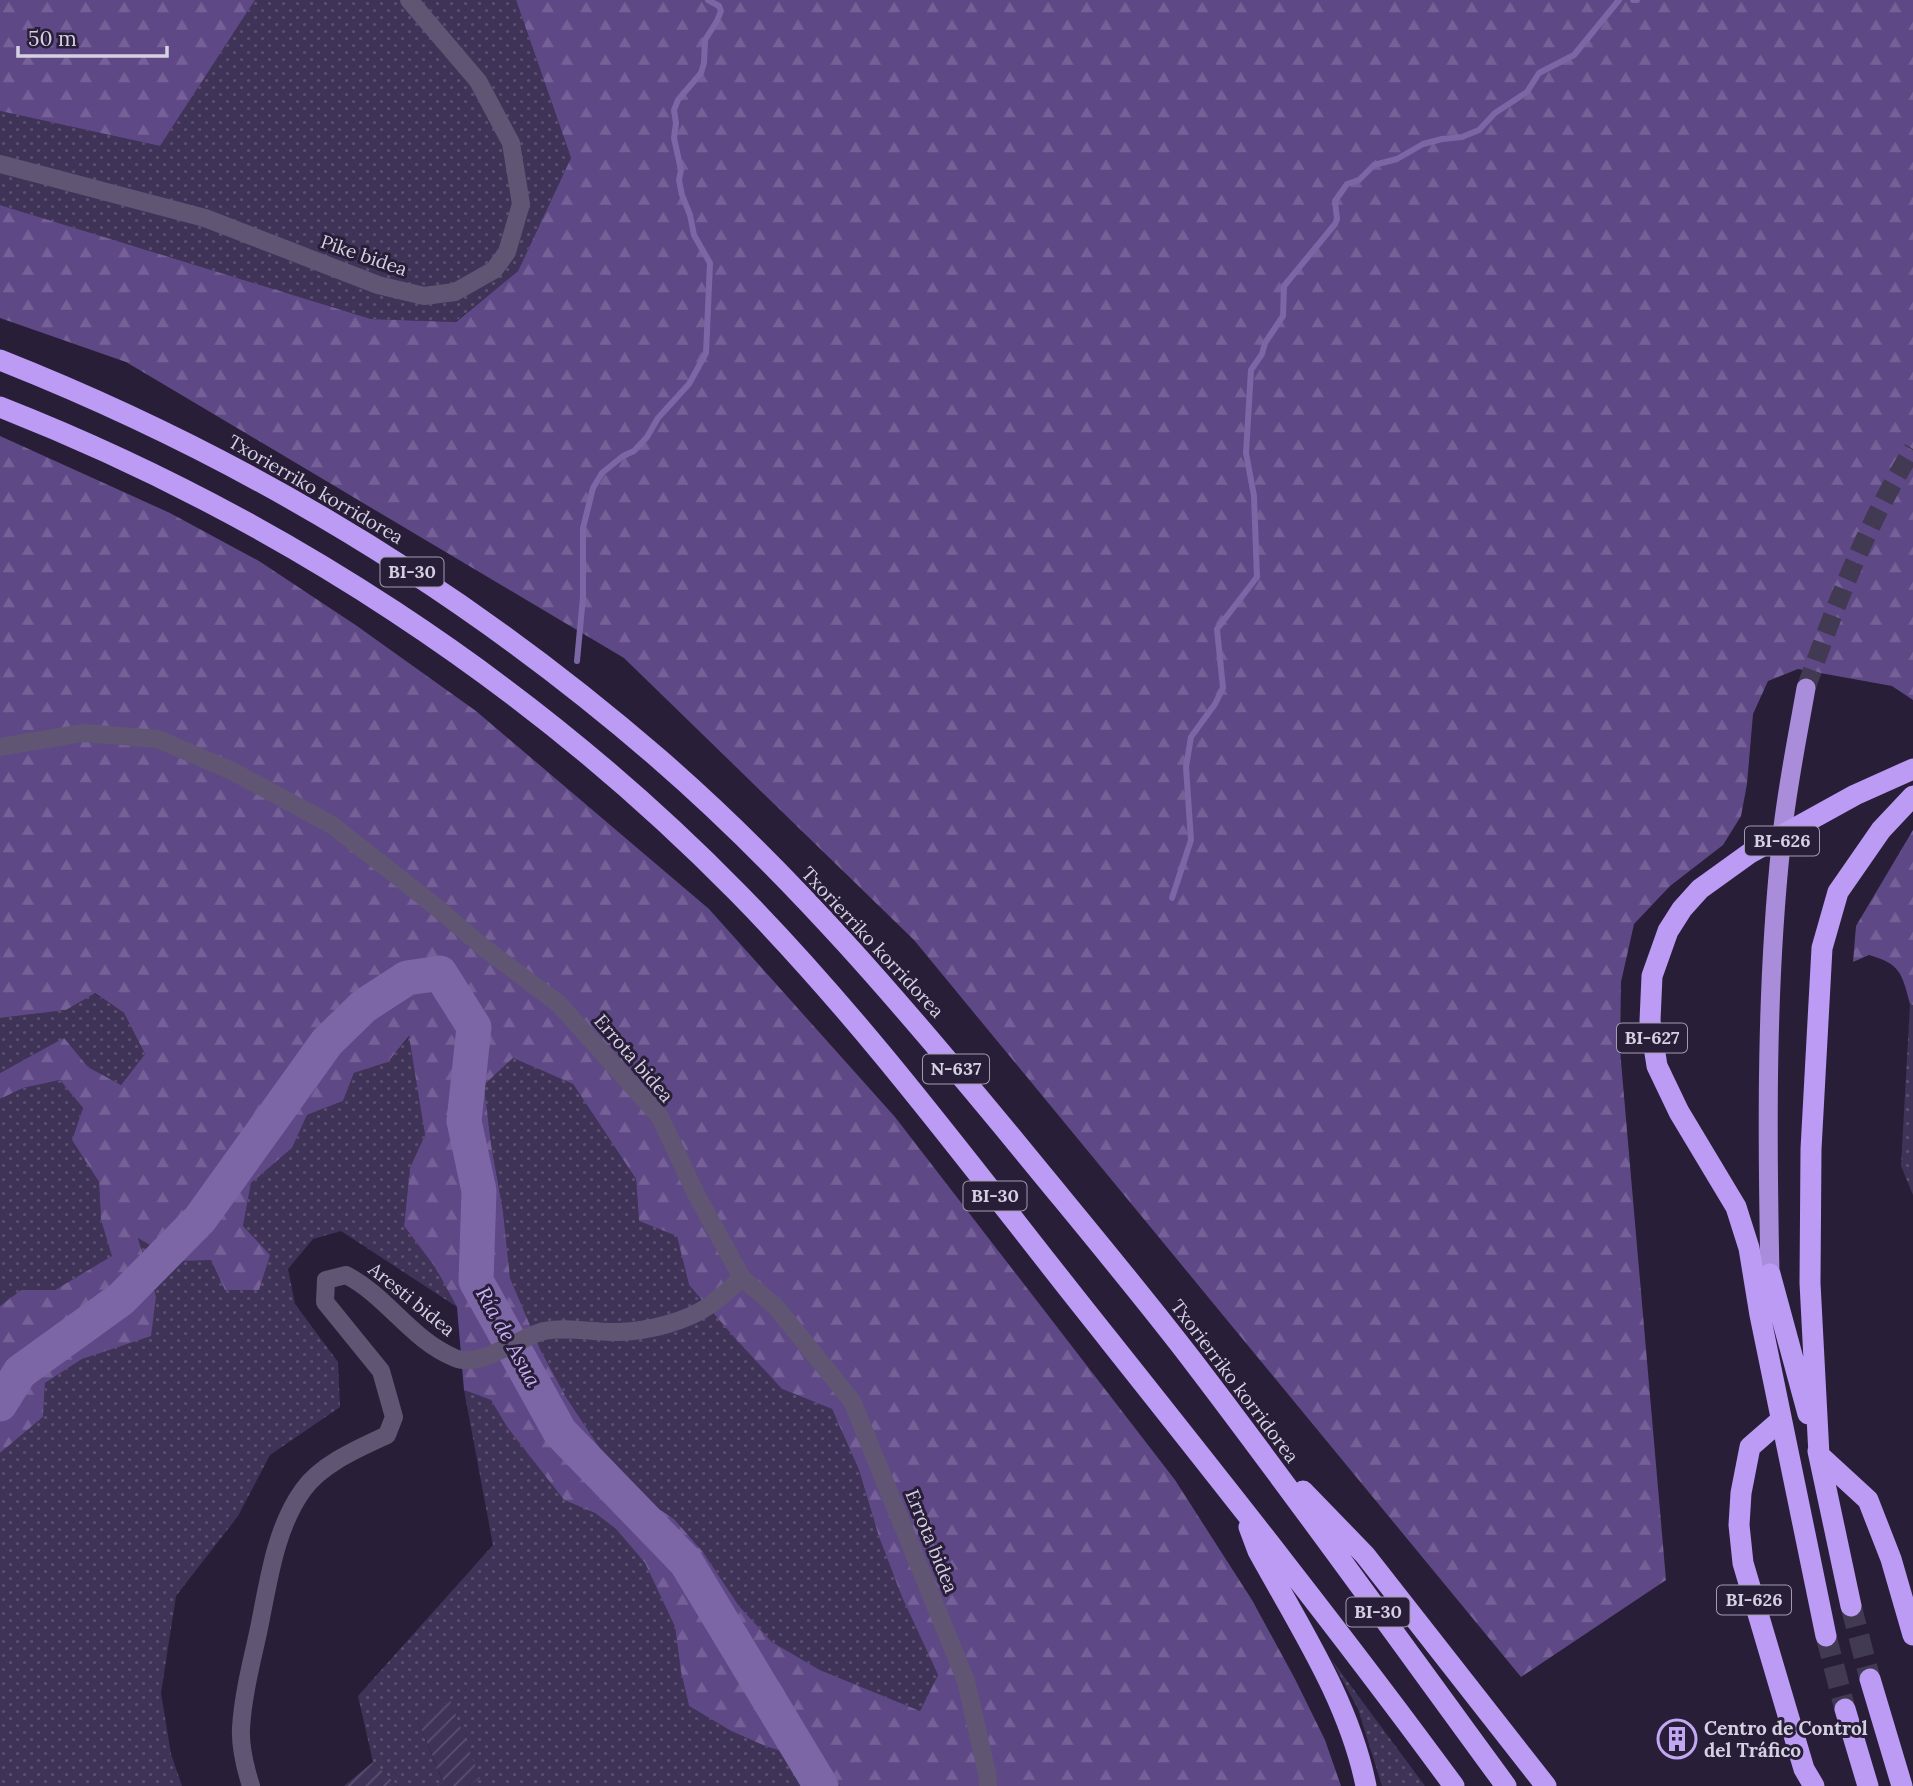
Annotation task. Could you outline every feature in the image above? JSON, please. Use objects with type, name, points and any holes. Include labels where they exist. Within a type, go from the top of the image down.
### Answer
[{"type":"highway","name":"Txorierriko korridorea","points":[[0,360],[205,452],[399,563],[536,659],[601,710],[660,760],[771,864],[931,1039],[1131,1283],[1250,1437],[1506,1786]]},
{"type":"highway","name":"BI-30","points":[[0,407],[130,463],[186,491],[251,525],[376,599],[510,693],[631,792],[740,895],[865,1032],[1363,1661],[1454,1786]]},
{"type":"highway","name":"BI-626","points":[[1806,688],[1781,844],[1769,1034],[1767,1143],[1770,1274],[1781,1420],[1826,1636]]},
{"type":"highway","name":"BI-627","points":[[1781,1420],[1749,1248],[1736,1207],[1679,1112],[1657,1066],[1650,1021],[1652,976],[1668,931],[1682,909],[1700,889],[1750,853],[1855,795],[1913,769]]},
{"type":"highway","points":[[1913,796],[1881,830],[1838,892],[1822,948],[1811,1149],[1810,1270],[1819,1455],[1868,1500],[1891,1559],[1913,1635]]},
{"type":"highway","name":"BI-626","points":[[1770,1274],[1819,1455],[1851,1606]]},
{"type":"highway","name":"BI-626","points":[[1781,1420],[1750,1447],[1741,1493],[1739,1525],[1743,1563],[1804,1769],[1814,1786]]},
{"type":"highway","points":[[1250,1437],[1365,1555],[1546,1786]]},
{"type":"highway","points":[[1241,1506],[1258,1551],[1351,1730],[1366,1786]]},
{"type":"highway","points":[[1870,1679],[1902,1786]]},
{"type":"highway","points":[[1845,1709],[1868,1786]]},
{"type":"street","name":"Pike bidea","points":[[0,164],[205,218],[378,285],[424,296],[455,292],[494,271],[508,252],[521,204],[511,143],[478,81],[409,0]]},
{"type":"street","name":"Errota bidea","points":[[0,747],[83,733],[158,739],[234,772],[332,825],[483,947],[559,1004],[660,1117],[695,1192],[743,1278],[776,1307],[852,1401],[966,1681],[988,1786]]},
{"type":"street","name":"Aresti bidea","points":[[251,1786],[244,1763],[241,1729],[249,1676],[285,1522],[303,1489],[323,1470],[364,1445],[387,1435],[394,1417],[381,1371],[325,1302],[326,1280],[345,1275],[364,1284],[429,1345],[458,1360],[484,1358],[545,1331],[576,1329],[620,1332],[668,1324],[708,1307],[743,1278]]},
{"type":"shaded area","points":[[255,0],[516,0],[571,158],[518,271],[455,322],[371,319],[0,205],[0,111],[160,146]]},
{"type":"shaded area","points":[[94,993],[124,1013],[145,1054],[121,1085],[88,1067],[64,1039],[0,1073],[0,1018],[66,1010]]},
{"type":"shaded area","points":[[1910,1004],[1913,1005],[1913,1195],[1901,1166]]},
{"type":"shaded area","points":[[410,1036],[425,1135],[410,1169],[404,1226],[435,1267],[457,1307],[341,1231],[313,1239],[288,1269],[295,1304],[338,1362],[340,1407],[270,1455],[238,1516],[176,1596],[161,1693],[171,1754],[182,1786],[0,1786],[0,1453],[43,1417],[45,1383],[82,1359],[106,1350],[156,1296],[138,1237],[178,1260],[211,1260],[243,1226],[251,1183],[292,1148],[307,1115],[343,1101],[354,1073],[388,1062]]},
{"type":"shaded area","points":[[513,1058],[573,1084],[636,1179],[639,1221],[677,1235],[689,1285],[782,1389],[832,1409],[859,1470],[879,1537],[902,1597],[938,1675],[920,1711],[820,1670],[772,1642],[739,1606],[703,1552],[674,1519],[650,1503],[617,1474],[566,1397],[541,1351],[510,1278],[484,1085]]},
{"type":"shaded area","points":[[60,1080],[83,1108],[72,1140],[99,1182],[101,1220],[113,1256],[55,1290],[21,1290],[0,1306],[0,1099],[23,1088]]},
{"type":"shaded area","points":[[464,1390],[491,1400],[507,1427],[564,1500],[595,1513],[616,1529],[645,1563],[675,1627],[689,1706],[731,1731],[765,1746],[824,1765],[840,1786],[469,1786],[480,1777],[417,1719],[443,1782],[437,1786],[398,1786],[373,1762],[358,1696],[493,1545]]},
{"type":"shaded area","points":[[1331,1659],[1425,1786],[1382,1786],[1358,1709]]},
{"type":"shaded area","points":[[450,1700],[480,1778],[469,1786],[437,1786],[443,1781],[417,1719]]},
{"type":"shaded area","points":[[373,1762],[398,1786],[344,1786]]},
{"type":"green space","points":[[0,0],[255,0],[160,146],[0,111]]},
{"type":"green space","points":[[516,0],[1913,0],[1913,700],[1892,686],[1798,669],[1768,681],[1753,714],[1747,784],[1741,816],[1723,845],[1670,886],[1634,924],[1621,982],[1620,1050],[1666,1580],[1521,1677],[914,940],[624,658],[126,362],[0,318],[0,205],[371,319],[456,322],[518,271],[571,158]]},
{"type":"green space","points":[[0,436],[170,513],[259,561],[357,626],[476,711],[709,909],[895,1117],[1175,1480],[1252,1600],[1295,1679],[1325,1740],[1341,1786],[840,1786],[824,1765],[765,1746],[731,1731],[689,1706],[675,1627],[645,1563],[616,1529],[595,1513],[564,1500],[507,1427],[491,1400],[464,1390],[457,1307],[435,1267],[404,1226],[410,1168],[425,1135],[409,1036],[388,1062],[354,1073],[343,1101],[307,1115],[292,1148],[251,1183],[243,1226],[270,1255],[259,1290],[225,1290],[211,1260],[178,1261],[138,1238],[156,1296],[151,1336],[82,1359],[45,1383],[43,1417],[0,1453],[0,1306],[21,1290],[55,1290],[112,1256],[101,1220],[99,1182],[72,1140],[83,1108],[60,1080],[23,1088],[0,1099],[0,1073],[64,1038],[88,1067],[121,1085],[145,1054],[124,1013],[95,993],[66,1010],[0,1018]],"holes":[[[513,1058],[573,1084],[636,1179],[639,1221],[677,1236],[689,1285],[782,1389],[832,1409],[859,1470],[879,1537],[902,1597],[938,1675],[920,1711],[820,1670],[772,1642],[739,1606],[703,1552],[674,1519],[650,1503],[617,1474],[566,1397],[541,1351],[510,1278],[484,1085]]]},
{"type":"green space","points":[[1913,830],[1913,1005],[1910,1004],[1902,978],[1888,962],[1869,955],[1853,962],[1856,926]]},
{"type":"waterway","points":[[577,661],[583,597],[583,528],[593,488],[602,473],[623,456],[634,451],[647,437],[658,418],[689,384],[706,353],[710,263],[694,235],[682,195],[679,180],[681,170],[674,138],[674,110],[678,100],[701,73],[705,40],[721,11],[719,6],[708,0]]},
{"type":"waterway","points":[[1172,898],[1191,840],[1186,767],[1191,737],[1223,688],[1217,629],[1257,577],[1254,496],[1246,453],[1251,370],[1283,316],[1284,286],[1335,224],[1335,201],[1347,184],[1359,180],[1374,165],[1397,159],[1423,144],[1462,137],[1479,130],[1495,113],[1527,92],[1539,73],[1574,55],[1619,0]]},
{"type":"waterway","name":"Ría de Asua","points":[[0,1404],[20,1372],[121,1299],[200,1219],[327,1042],[364,1006],[407,978],[440,973],[474,1027],[464,1121],[479,1191],[476,1281],[560,1432],[686,1562],[821,1786]]},
{"type":"tunnel","points":[[1806,688],[1866,536],[1913,449]]},
{"type":"tunnel","points":[[1851,1606],[1870,1679]]},
{"type":"tunnel","points":[[1826,1636],[1845,1709]]},
{"type":"place","name":"Centro de Control del Tráfico","points":[[1677,1739]]}]
